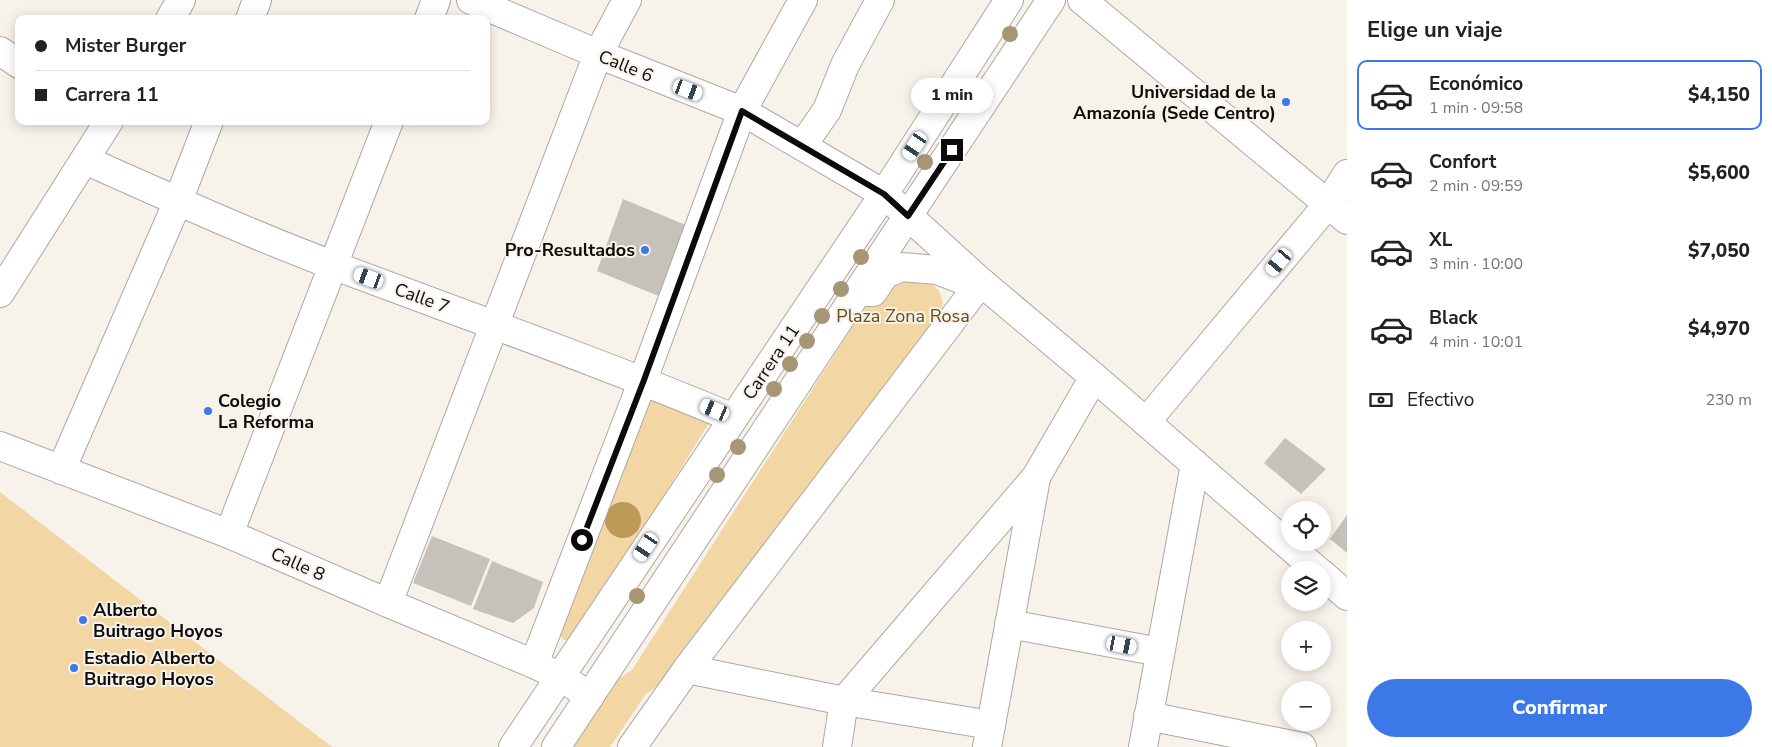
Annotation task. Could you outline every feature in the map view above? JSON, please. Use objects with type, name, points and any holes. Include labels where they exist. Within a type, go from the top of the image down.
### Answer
[{"type":"street","points":[[172,15],[181,0]]},
{"type":"street","points":[[251,15],[257,0]]},
{"type":"street","points":[[430,15],[436,0]]},
{"type":"street","name":"Calle 6","points":[[471,0],[598,54],[742,111],[884,194],[981,282],[1307,561]]},
{"type":"street","points":[[388,604],[598,54],[627,0]]},
{"type":"street","points":[[534,664],[644,380],[742,111],[803,0]]},
{"type":"street","points":[[802,146],[827,110],[845,65],[880,0]]},
{"type":"street","name":"Carrera 11","points":[[513,747],[884,194],[1010,0]]},
{"type":"street","name":"Carrera 11","points":[[556,747],[1052,0]]},
{"type":"street","points":[[1082,0],[1337,212]]},
{"type":"street","points":[[0,51],[15,61]]},
{"type":"street","points":[[0,292],[85,160],[104,125]]},
{"type":"street","points":[[61,470],[178,201],[207,125]]},
{"type":"street","points":[[229,534],[387,125]]},
{"type":"street","name":"Calle 7","points":[[85,160],[333,265],[644,380],[733,418]]},
{"type":"street","points":[[1146,422],[1337,212],[1347,174]]},
{"type":"street","points":[[859,291],[873,292],[885,274],[902,267],[937,270],[968,282],[981,282]]},
{"type":"street","points":[[632,747],[687,669],[981,282]]},
{"type":"street","points":[[837,747],[844,701],[1036,477],[1094,377]]},
{"type":"street","name":"Calle 8","points":[[0,446],[229,534],[388,604],[534,664],[559,676],[590,696]]},
{"type":"street","points":[[1142,747],[1195,464]]},
{"type":"street","points":[[687,669],[844,701],[989,736],[1036,477]]},
{"type":"street","points":[[1331,582],[1347,596]]},
{"type":"street","points":[[1010,624],[1160,652]]},
{"type":"street","points":[[1148,716],[1302,747]]},
{"type":"green space","name":"Plaza Zona Rosa","points":[[917,276],[932,284],[939,292],[943,319],[671,677],[646,694],[610,747],[570,747],[611,684],[632,670],[880,284]]},
{"type":"green space","points":[[646,397],[709,423],[577,635],[571,640],[564,640],[559,635]]},
{"type":"green space","name":"Alberto Buitrago Hoyos","points":[[0,492],[332,747],[0,747]]},
{"type":"shaded area","points":[[623,502],[630,503],[636,507],[640,513],[640,527],[636,533],[630,537],[623,538],[616,537],[610,533],[606,527],[605,520],[606,513],[610,507],[616,503]]},
{"type":"building","name":"Pro-Resultados","points":[[623,199],[693,228],[666,299],[597,271]]},
{"type":"building","points":[[1285,438],[1326,469],[1301,494],[1264,463]]},
{"type":"building","points":[[1347,515],[1347,553],[1331,540]]},
{"type":"building","points":[[432,536],[490,559],[471,606],[413,583]]},
{"type":"building","points":[[492,561],[543,582],[534,608],[513,623],[473,609]]},
{"type":"place","name":"Universidad de la Amazonía (Sede Centro)","points":[[1286,102]]},
{"type":"place","name":"Pro-Resultados","points":[[645,250]]},
{"type":"place","name":"Colegio La Reforma","points":[[208,411]]},
{"type":"place","name":"Alberto Buitrago Hoyos","points":[[83,620]]},
{"type":"place","name":"Estadio Alberto Buitrago Hoyos","points":[[74,668]]},
{"type":"route","points":[[582,540],[644,380],[742,111],[884,194],[908,216],[952,150]]}]
